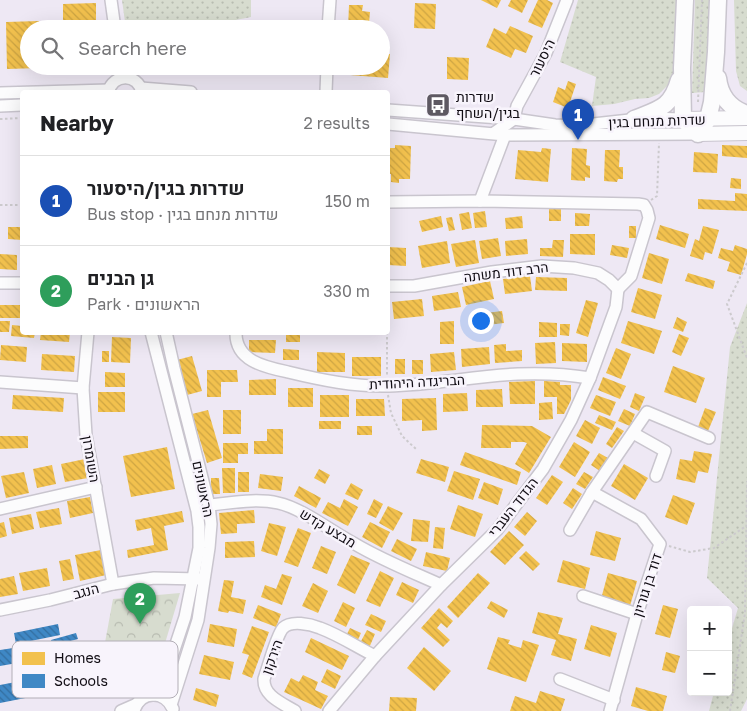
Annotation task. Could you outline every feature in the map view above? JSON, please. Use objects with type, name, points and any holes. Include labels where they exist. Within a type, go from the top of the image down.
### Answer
[{"type":"highway","points":[[685,0],[682,68],[683,119],[698,134],[708,119],[712,102],[718,0]]},
{"type":"highway","points":[[716,52],[718,83],[721,93],[731,106],[747,114]]},
{"type":"highway","points":[[634,119],[653,112],[669,102],[676,90],[682,68]]},
{"type":"main road","name":"שדרות מנחם בגין","points":[[683,119],[747,118]]},
{"type":"main road","name":"שדרות מנחם בגין","points":[[698,134],[747,133]]},
{"type":"street","points":[[111,0],[114,20]]},
{"type":"street","points":[[329,20],[330,0]]},
{"type":"street","name":"היסעור","points":[[514,119],[517,106],[546,53],[567,0]]},
{"type":"street","points":[[326,90],[327,75]]},
{"type":"street","points":[[109,90],[116,80],[128,78],[138,83],[142,90]]},
{"type":"street","points":[[0,93],[20,93]]},
{"type":"street","points":[[0,106],[20,105]]},
{"type":"street","name":"שדרות מנחם בגין","points":[[390,110],[514,119],[575,126],[634,119],[683,119]]},
{"type":"street","points":[[480,201],[499,134],[514,119]]},
{"type":"street","name":"שדרות מנחם בגין","points":[[390,124],[499,134],[698,134]]},
{"type":"street","points":[[390,202],[480,201],[644,205],[648,218],[631,276],[618,289]]},
{"type":"street","name":"הרב דוד משתה","points":[[390,286],[414,286],[492,272],[542,266],[574,268],[598,274],[609,280],[618,289]]},
{"type":"street","points":[[0,283],[20,283]]},
{"type":"street","name":"הגדוד העברי","points":[[329,711],[375,656],[441,585],[497,530],[543,468],[571,420],[590,378],[616,307],[618,289]]},
{"type":"street","name":"השומרון","points":[[88,335],[83,388],[86,435],[113,584]]},
{"type":"street","name":"הראשונים","points":[[152,335],[197,510],[199,527],[198,620],[178,690]]},
{"type":"street","name":"הראשונים","points":[[167,335],[209,505],[211,524],[209,548],[177,641]]},
{"type":"street","name":"הבריגדה היהודית","points":[[236,335],[238,346],[244,356],[266,368],[334,382],[365,386],[408,386],[517,374],[566,374],[590,378]]},
{"type":"street","points":[[0,382],[83,388]]},
{"type":"street","points":[[570,530],[592,492],[647,412],[709,438]]},
{"type":"street","points":[[633,433],[665,451],[656,476]]},
{"type":"street","points":[[0,509],[96,487]]},
{"type":"street","name":"דוד בן גוריון","points":[[592,492],[641,519],[660,544],[612,705]]},
{"type":"street","name":"מבצע קדש","points":[[209,505],[258,501],[276,502],[291,506],[376,556],[441,585]]},
{"type":"street","name":"הנגב","points":[[0,610],[113,584],[154,578],[198,579]]},
{"type":"street","points":[[584,596],[638,614]]},
{"type":"street","name":"הירקון","points":[[295,711],[269,695],[264,685],[264,679],[275,644],[283,628],[299,623],[319,627],[375,656]]},
{"type":"street","points":[[560,678],[612,705]]},
{"type":"street","points":[[121,711],[135,708],[143,698]]},
{"type":"street","points":[[164,698],[173,708]]},
{"type":"path","points":[[702,0],[698,102],[712,102]]},
{"type":"path","points":[[0,119],[20,118]]},
{"type":"path","points":[[644,205],[657,196],[659,141]]},
{"type":"path","points":[[0,205],[20,205]]},
{"type":"path","points":[[747,263],[727,304],[747,358]]},
{"type":"path","points":[[730,711],[745,613],[747,482]]},
{"type":"path","points":[[660,544],[690,552],[714,548],[746,526]]},
{"type":"green space","points":[[122,0],[251,0],[251,17],[236,20],[125,20]]},
{"type":"green space","points":[[578,0],[677,0],[674,71],[671,82],[659,94],[649,98],[592,106],[596,77],[560,62]]},
{"type":"green space","points":[[695,0],[711,0],[708,74],[705,92],[692,93]]},
{"type":"green space","points":[[734,0],[747,0],[747,91],[740,86],[736,71]]},
{"type":"green space","points":[[747,303],[747,699],[741,711],[709,711],[713,696],[732,696],[732,628],[738,608],[707,578],[730,347]]},
{"type":"green space","points":[[180,593],[166,641],[105,641],[113,599]]},
{"type":"building: Homes","points":[[481,0],[501,0],[497,8]]},
{"type":"building: Homes","points":[[511,0],[528,0],[522,13],[508,6]]},
{"type":"building: Homes","points":[[538,0],[547,0],[553,3],[542,28],[528,22]]},
{"type":"building: Homes","points":[[96,3],[96,20],[63,20],[63,4]]},
{"type":"building: Homes","points":[[415,3],[436,4],[435,29],[414,28]]},
{"type":"building: Homes","points":[[349,5],[363,5],[362,11],[370,12],[369,20],[348,20]]},
{"type":"building: Homes","points":[[6,22],[20,22],[20,69],[7,69]]},
{"type":"building: Homes","points":[[510,26],[533,36],[526,53],[515,49],[511,58],[486,47],[494,28],[506,34]]},
{"type":"building: Homes","points":[[447,57],[469,58],[468,80],[447,79]]},
{"type":"building: Homes","points":[[350,75],[388,75],[388,78]]},
{"type":"building: Homes","points":[[568,81],[576,84],[568,108],[553,102],[558,87],[565,90]]},
{"type":"building: Homes","points":[[395,145],[411,146],[410,179],[399,179],[399,183],[391,182],[390,174],[390,148],[395,148]]},
{"type":"building: Homes","points":[[722,145],[747,146],[747,158],[722,156]]},
{"type":"building: Homes","points":[[542,148],[551,149],[548,182],[515,179],[518,150],[541,152]]},
{"type":"building: Homes","points":[[572,148],[587,149],[586,165],[590,166],[590,178],[585,177],[585,181],[571,180]]},
{"type":"building: Homes","points":[[605,150],[620,150],[619,167],[623,167],[623,179],[618,179],[617,182],[604,181]]},
{"type":"building: Homes","points":[[694,152],[718,154],[717,173],[693,172]]},
{"type":"building: Homes","points":[[731,178],[741,179],[741,189],[730,188]]},
{"type":"building: Homes","points":[[735,193],[747,194],[747,211],[698,209],[698,199],[735,201]]},
{"type":"building: Homes","points":[[549,207],[561,207],[561,221],[549,221]]},
{"type":"building: Homes","points":[[485,211],[487,227],[475,228],[473,213]]},
{"type":"building: Homes","points":[[469,212],[472,228],[462,230],[459,214]]},
{"type":"building: Homes","points":[[575,213],[590,214],[589,226],[575,226]]},
{"type":"building: Homes","points":[[441,216],[443,227],[422,232],[419,221]]},
{"type":"building: Homes","points":[[522,216],[523,228],[506,229],[505,218]]},
{"type":"building: Homes","points":[[452,217],[455,230],[449,231],[446,218]]},
{"type":"building: Homes","points":[[660,225],[689,234],[685,248],[656,239]]},
{"type":"building: Homes","points":[[629,226],[636,226],[636,238],[629,238]]},
{"type":"building: Homes","points":[[703,226],[719,230],[712,254],[705,252],[703,260],[690,256],[695,239],[699,241]]},
{"type":"building: Homes","points":[[8,227],[20,227],[20,240],[8,239]]},
{"type":"building: Homes","points":[[570,234],[595,234],[595,255],[570,254]]},
{"type":"building: Homes","points":[[498,238],[501,256],[482,259],[479,241]]},
{"type":"building: Homes","points":[[527,239],[528,254],[506,256],[505,241]]},
{"type":"building: Homes","points":[[475,240],[479,263],[456,267],[451,244]]},
{"type":"building: Homes","points":[[553,240],[564,240],[563,257],[540,256],[540,248],[552,248]]},
{"type":"building: Homes","points":[[447,241],[450,263],[422,268],[418,246]]},
{"type":"building: Homes","points":[[612,245],[629,248],[627,258],[610,255]]},
{"type":"building: Homes","points":[[735,245],[747,249],[741,275],[727,271],[730,262],[718,258],[721,248],[733,251]]},
{"type":"building: Homes","points":[[390,247],[406,248],[406,266],[390,265]]},
{"type":"building: Homes","points":[[649,253],[669,259],[662,284],[642,278]]},
{"type":"building: Homes","points":[[0,254],[17,255],[17,270],[0,269]]},
{"type":"building: Homes","points":[[688,273],[715,281],[713,289],[685,281]]},
{"type":"building: Homes","points":[[530,276],[532,291],[505,294],[503,279]]},
{"type":"building: Homes","points":[[536,277],[567,278],[567,291],[535,290]]},
{"type":"building: Homes","points":[[490,281],[494,299],[466,305],[462,287]]},
{"type":"building: Homes","points":[[638,288],[662,295],[655,319],[631,312]]},
{"type":"building: Homes","points":[[458,292],[461,307],[434,311],[432,296]]},
{"type":"building: Homes","points":[[422,299],[424,316],[394,319],[392,302]]},
{"type":"building: Homes","points":[[586,300],[598,303],[588,337],[576,333]]},
{"type":"building: Homes","points":[[0,305],[20,305],[20,318],[0,318]]},
{"type":"building: Homes","points":[[502,311],[504,323],[479,326],[478,314]]},
{"type":"building: Homes","points":[[677,317],[687,322],[683,332],[673,328]]},
{"type":"building: Homes","points":[[0,321],[10,321],[9,332],[0,332]]},
{"type":"building: Homes","points":[[454,321],[454,344],[440,344],[440,322]]},
{"type":"building: Homes","points":[[628,321],[662,331],[654,354],[621,343]]},
{"type":"building: Homes","points":[[539,322],[557,323],[557,337],[539,337]]},
{"type":"building: Homes","points":[[560,324],[570,324],[569,336],[560,335]]},
{"type":"building: Homes","points":[[12,325],[20,326],[20,335],[34,335],[34,338],[11,336]]},
{"type":"building: Homes","points":[[679,334],[689,338],[681,356],[672,352]]},
{"type":"building: Homes","points":[[41,335],[70,335],[69,342],[40,340]]},
{"type":"building: Homes","points":[[286,335],[300,335],[300,342],[286,342]]},
{"type":"building: Homes","points":[[112,337],[131,338],[130,363],[111,362]]},
{"type":"building: Homes","points":[[249,340],[276,340],[275,353],[249,352]]},
{"type":"building: Homes","points":[[555,342],[556,363],[536,364],[535,343]]},
{"type":"building: Homes","points":[[562,343],[587,344],[587,362],[562,361]]},
{"type":"building: Homes","points":[[506,344],[506,351],[522,350],[522,361],[495,363],[494,345]]},
{"type":"building: Homes","points":[[1,345],[27,347],[26,362],[0,360]]},
{"type":"building: Homes","points":[[489,347],[490,364],[462,367],[461,349]]},
{"type":"building: Homes","points":[[616,348],[631,354],[621,379],[606,373]]},
{"type":"building: Homes","points":[[283,349],[299,350],[299,360],[283,360]]},
{"type":"building: Homes","points":[[102,351],[109,351],[109,362],[102,362]]},
{"type":"building: Homes","points":[[317,352],[345,353],[345,372],[317,372]]},
{"type":"building: Homes","points":[[454,352],[456,370],[431,372],[430,354]]},
{"type":"building: Homes","points":[[42,354],[75,356],[74,372],[41,370]]},
{"type":"building: Homes","points":[[192,356],[202,391],[187,395],[177,360]]},
{"type":"building: Homes","points":[[352,357],[381,357],[381,376],[352,376]]},
{"type":"building: Homes","points":[[395,359],[405,359],[405,374],[395,374]]},
{"type":"building: Homes","points":[[412,360],[423,360],[423,374],[412,374]]},
{"type":"building: Homes","points":[[673,366],[705,378],[696,403],[664,392]]},
{"type":"building: Homes","points":[[207,370],[237,370],[238,382],[221,382],[221,397],[207,397]]},
{"type":"building: Homes","points":[[105,372],[125,373],[125,387],[105,387]]},
{"type":"building: Homes","points":[[603,377],[626,386],[620,399],[598,390]]},
{"type":"building: Homes","points":[[276,379],[276,395],[249,395],[249,380]]},
{"type":"building: Homes","points":[[535,381],[535,404],[510,404],[509,382]]},
{"type":"building: Homes","points":[[544,381],[560,382],[560,385],[571,385],[571,400],[564,414],[557,414],[557,397],[544,397]]},
{"type":"building: Homes","points":[[288,388],[313,388],[313,407],[288,407]]},
{"type":"building: Homes","points":[[502,389],[503,407],[476,407],[476,390]]},
{"type":"building: Homes","points":[[98,392],[125,392],[125,412],[98,412]]},
{"type":"building: Homes","points":[[467,393],[468,411],[443,412],[443,394]]},
{"type":"building: Homes","points":[[635,393],[645,397],[639,411],[630,407]]},
{"type":"building: Homes","points":[[13,395],[64,398],[63,412],[12,409]]},
{"type":"building: Homes","points":[[320,395],[349,395],[349,417],[320,417]]},
{"type":"building: Homes","points":[[596,395],[616,402],[610,416],[590,408]]},
{"type":"building: Homes","points":[[436,398],[437,430],[422,431],[422,420],[402,421],[402,399]]},
{"type":"building: Homes","points":[[356,399],[384,399],[385,416],[356,416]]},
{"type":"building: Homes","points":[[552,402],[553,419],[539,420],[539,403]]},
{"type":"building: Homes","points":[[705,408],[716,412],[708,431],[698,427]]},
{"type":"building: Homes","points":[[624,409],[635,414],[630,426],[618,421]]},
{"type":"building: Homes","points":[[208,410],[222,458],[207,463],[192,414]]},
{"type":"building: Homes","points":[[223,410],[241,410],[241,434],[223,434]]},
{"type":"building: Homes","points":[[599,415],[616,422],[612,430],[595,423]]},
{"type":"building: Homes","points":[[585,420],[600,428],[592,444],[576,436]]},
{"type":"building: Homes","points":[[319,421],[341,421],[341,429],[319,429]]},
{"type":"building: Homes","points":[[482,425],[532,426],[551,437],[529,473],[515,464],[527,443],[511,442],[511,448],[481,448]]},
{"type":"building: Homes","points":[[357,426],[372,426],[372,435],[357,435]]},
{"type":"building: Homes","points":[[617,427],[624,431],[612,448],[606,444]]},
{"type":"building: Homes","points":[[267,429],[283,429],[283,454],[254,454],[254,441],[267,441]]},
{"type":"building: Homes","points":[[0,436],[28,436],[28,448],[0,449]]},
{"type":"building: Homes","points":[[574,442],[590,452],[575,477],[559,467]]},
{"type":"building: Homes","points":[[223,443],[248,443],[248,454],[238,454],[238,463],[223,463]]},
{"type":"building: Homes","points":[[167,447],[175,489],[131,497],[123,456]]},
{"type":"building: Homes","points":[[694,451],[712,454],[708,473],[698,471],[695,483],[676,479],[680,459],[692,461]]},
{"type":"building: Homes","points":[[465,452],[521,472],[517,485],[460,465]]},
{"type":"building: Homes","points":[[599,453],[608,458],[600,471],[591,465]]},
{"type":"building: Homes","points":[[85,459],[88,478],[65,482],[61,464]]},
{"type":"building: Homes","points":[[421,459],[449,467],[445,482],[416,473]]},
{"type":"building: Homes","points":[[624,464],[648,478],[635,500],[611,486]]},
{"type":"building: Homes","points":[[52,465],[56,484],[37,488],[33,469]]},
{"type":"building: Homes","points":[[222,468],[235,468],[235,493],[223,493]]},
{"type":"building: Homes","points":[[319,469],[330,475],[325,484],[314,478]]},
{"type":"building: Homes","points":[[454,471],[480,479],[473,500],[447,491]]},
{"type":"building: Homes","points":[[24,472],[29,493],[6,498],[1,476]]},
{"type":"building: Homes","points":[[238,472],[249,472],[249,492],[238,492]]},
{"type":"building: Homes","points":[[584,472],[593,477],[585,489],[576,484]]},
{"type":"building: Homes","points":[[260,474],[283,477],[281,491],[258,488]]},
{"type":"building: Homes","points":[[552,475],[563,482],[547,505],[536,498]]},
{"type":"building: Homes","points":[[211,478],[219,478],[220,494],[211,494]]},
{"type":"building: Homes","points":[[484,482],[503,489],[498,505],[478,498]]},
{"type":"building: Homes","points":[[351,483],[363,490],[358,500],[345,494]]},
{"type":"building: Homes","points":[[299,486],[321,498],[316,508],[294,496]]},
{"type":"building: Homes","points":[[573,488],[582,494],[572,509],[563,503]]},
{"type":"building: Homes","points":[[673,495],[695,503],[687,525],[665,517]]},
{"type":"building: Homes","points":[[90,497],[93,513],[70,518],[67,501]]},
{"type":"building: Homes","points":[[344,499],[358,507],[348,526],[322,513],[328,502],[340,508]]},
{"type":"building: Homes","points":[[374,499],[383,504],[376,518],[367,514]]},
{"type":"building: Homes","points":[[458,505],[483,514],[475,537],[450,529]]},
{"type":"building: Homes","points":[[388,506],[403,513],[393,531],[379,523]]},
{"type":"building: Homes","points":[[59,508],[62,524],[40,528],[36,512]]},
{"type":"building: Homes","points":[[254,510],[255,523],[237,524],[237,533],[221,534],[219,513]]},
{"type":"building: Homes","points":[[182,511],[184,522],[164,526],[168,550],[128,558],[127,550],[154,545],[151,528],[137,531],[135,520]]},
{"type":"building: Homes","points":[[527,512],[537,521],[525,536],[514,527]]},
{"type":"building: Homes","points":[[31,514],[34,529],[12,534],[9,518]]},
{"type":"building: Homes","points":[[413,519],[430,521],[428,542],[411,541]]},
{"type":"building: Homes","points":[[4,522],[7,536],[0,538],[0,523]]},
{"type":"building: Homes","points":[[370,522],[390,532],[382,548],[362,537]]},
{"type":"building: Homes","points":[[269,523],[286,527],[277,556],[261,551]]},
{"type":"building: Homes","points":[[435,527],[445,528],[443,549],[433,548]]},
{"type":"building: Homes","points":[[298,528],[311,533],[298,567],[284,562]]},
{"type":"building: Homes","points":[[509,531],[524,545],[505,565],[490,552]]},
{"type":"building: Homes","points":[[596,531],[621,538],[615,561],[590,555]]},
{"type":"building: Homes","points":[[397,539],[417,549],[411,561],[391,551]]},
{"type":"building: Homes","points":[[254,541],[255,557],[225,558],[225,542]]},
{"type":"building: Homes","points":[[321,546],[336,552],[327,574],[312,568]]},
{"type":"building: Homes","points":[[101,550],[106,575],[80,581],[75,555]]},
{"type":"building: Homes","points":[[526,551],[540,564],[533,571],[519,558]]},
{"type":"building: Homes","points":[[426,552],[450,558],[447,571],[423,566]]},
{"type":"building: Homes","points":[[351,555],[370,563],[355,594],[337,585]]},
{"type":"building: Homes","points":[[70,559],[74,579],[63,581],[59,561]]},
{"type":"building: Homes","points":[[563,560],[590,568],[585,589],[557,582]]},
{"type":"building: Homes","points":[[47,568],[50,586],[23,591],[19,573]]},
{"type":"building: Homes","points":[[380,571],[394,578],[380,607],[366,601]]},
{"type":"building: Homes","points":[[478,573],[490,583],[458,618],[447,607]]},
{"type":"building: Homes","points":[[608,573],[637,581],[630,606],[601,599]]},
{"type":"building: Homes","points":[[282,574],[292,577],[282,605],[261,597],[265,585],[276,589]]},
{"type":"building: Homes","points":[[14,576],[18,594],[0,597],[0,579]]},
{"type":"building: Homes","points":[[224,580],[234,581],[231,597],[246,600],[243,614],[218,611]]},
{"type":"building: Homes","points":[[402,582],[419,590],[413,603],[396,595]]},
{"type":"building: Homes","points":[[313,583],[328,591],[318,613],[302,606]]},
{"type":"building: Homes","points":[[491,601],[508,610],[504,618],[487,608]]},
{"type":"building: Homes","points":[[343,602],[355,608],[346,627],[334,621]]},
{"type":"building: Homes","points":[[258,605],[281,614],[276,627],[253,618]]},
{"type":"building: Homes","points":[[663,605],[678,609],[670,638],[655,634]]},
{"type":"building: Homes","points":[[439,608],[453,621],[447,628],[441,623],[437,628],[450,640],[443,647],[421,628]]},
{"type":"building: Homes","points":[[538,612],[563,618],[558,634],[577,639],[571,661],[551,655],[556,640],[532,633]]},
{"type":"building: Homes","points":[[371,614],[386,621],[381,632],[365,625]]},
{"type":"building: Homes","points":[[210,624],[237,629],[234,647],[207,642]]},
{"type":"building: Homes","points":[[591,625],[617,633],[610,657],[584,649]]},
{"type":"building: Homes","points":[[252,626],[269,632],[252,678],[242,674],[249,655],[242,653]]},
{"type":"building: Homes","points":[[350,628],[361,633],[357,642],[346,636]]},
{"type":"building: Homes","points":[[367,630],[375,634],[369,648],[360,643]]},
{"type":"building: Homes","points":[[498,637],[510,640],[508,644],[521,648],[523,640],[539,645],[526,682],[487,669]]},
{"type":"building: Homes","points":[[311,638],[349,656],[342,670],[305,652]]},
{"type":"building: Homes","points":[[424,647],[451,671],[434,691],[407,668]]},
{"type":"building: Homes","points":[[666,652],[680,656],[675,673],[662,670]]},
{"type":"building: Homes","points":[[204,655],[234,662],[230,680],[199,674]]},
{"type":"building: Homes","points":[[327,669],[341,676],[335,689],[321,682]]},
{"type":"building: Homes","points":[[303,675],[318,682],[315,690],[328,696],[321,709],[284,692],[291,678],[299,682]]},
{"type":"building: Homes","points":[[636,687],[667,696],[663,711],[648,711],[631,706]]},
{"type":"building: Homes","points":[[196,688],[219,695],[216,707],[193,700]]},
{"type":"building: Homes","points":[[540,691],[565,699],[561,711],[510,711],[515,696],[536,703]]},
{"type":"building: Homes","points":[[390,697],[417,698],[416,711],[389,711]]},
{"type":"building: Schools","points":[[58,624],[60,635],[31,641],[15,641],[14,633]]},
{"type":"building: Schools","points":[[76,633],[78,639],[71,641],[51,640]]},
{"type":"building: Schools","points":[[12,648],[12,664],[0,666],[0,650]]},
{"type":"building: Schools","points":[[12,683],[12,698],[25,698],[0,703],[0,685]]},
{"type":"place","name":"שדרות בגין/השחף","points":[[438,105]]},
{"type":"place","name":"שדרות בגין/היסעור","points":[[578,140]]},
{"type":"place","name":"גן הבנים","points":[[140,624]]}]
